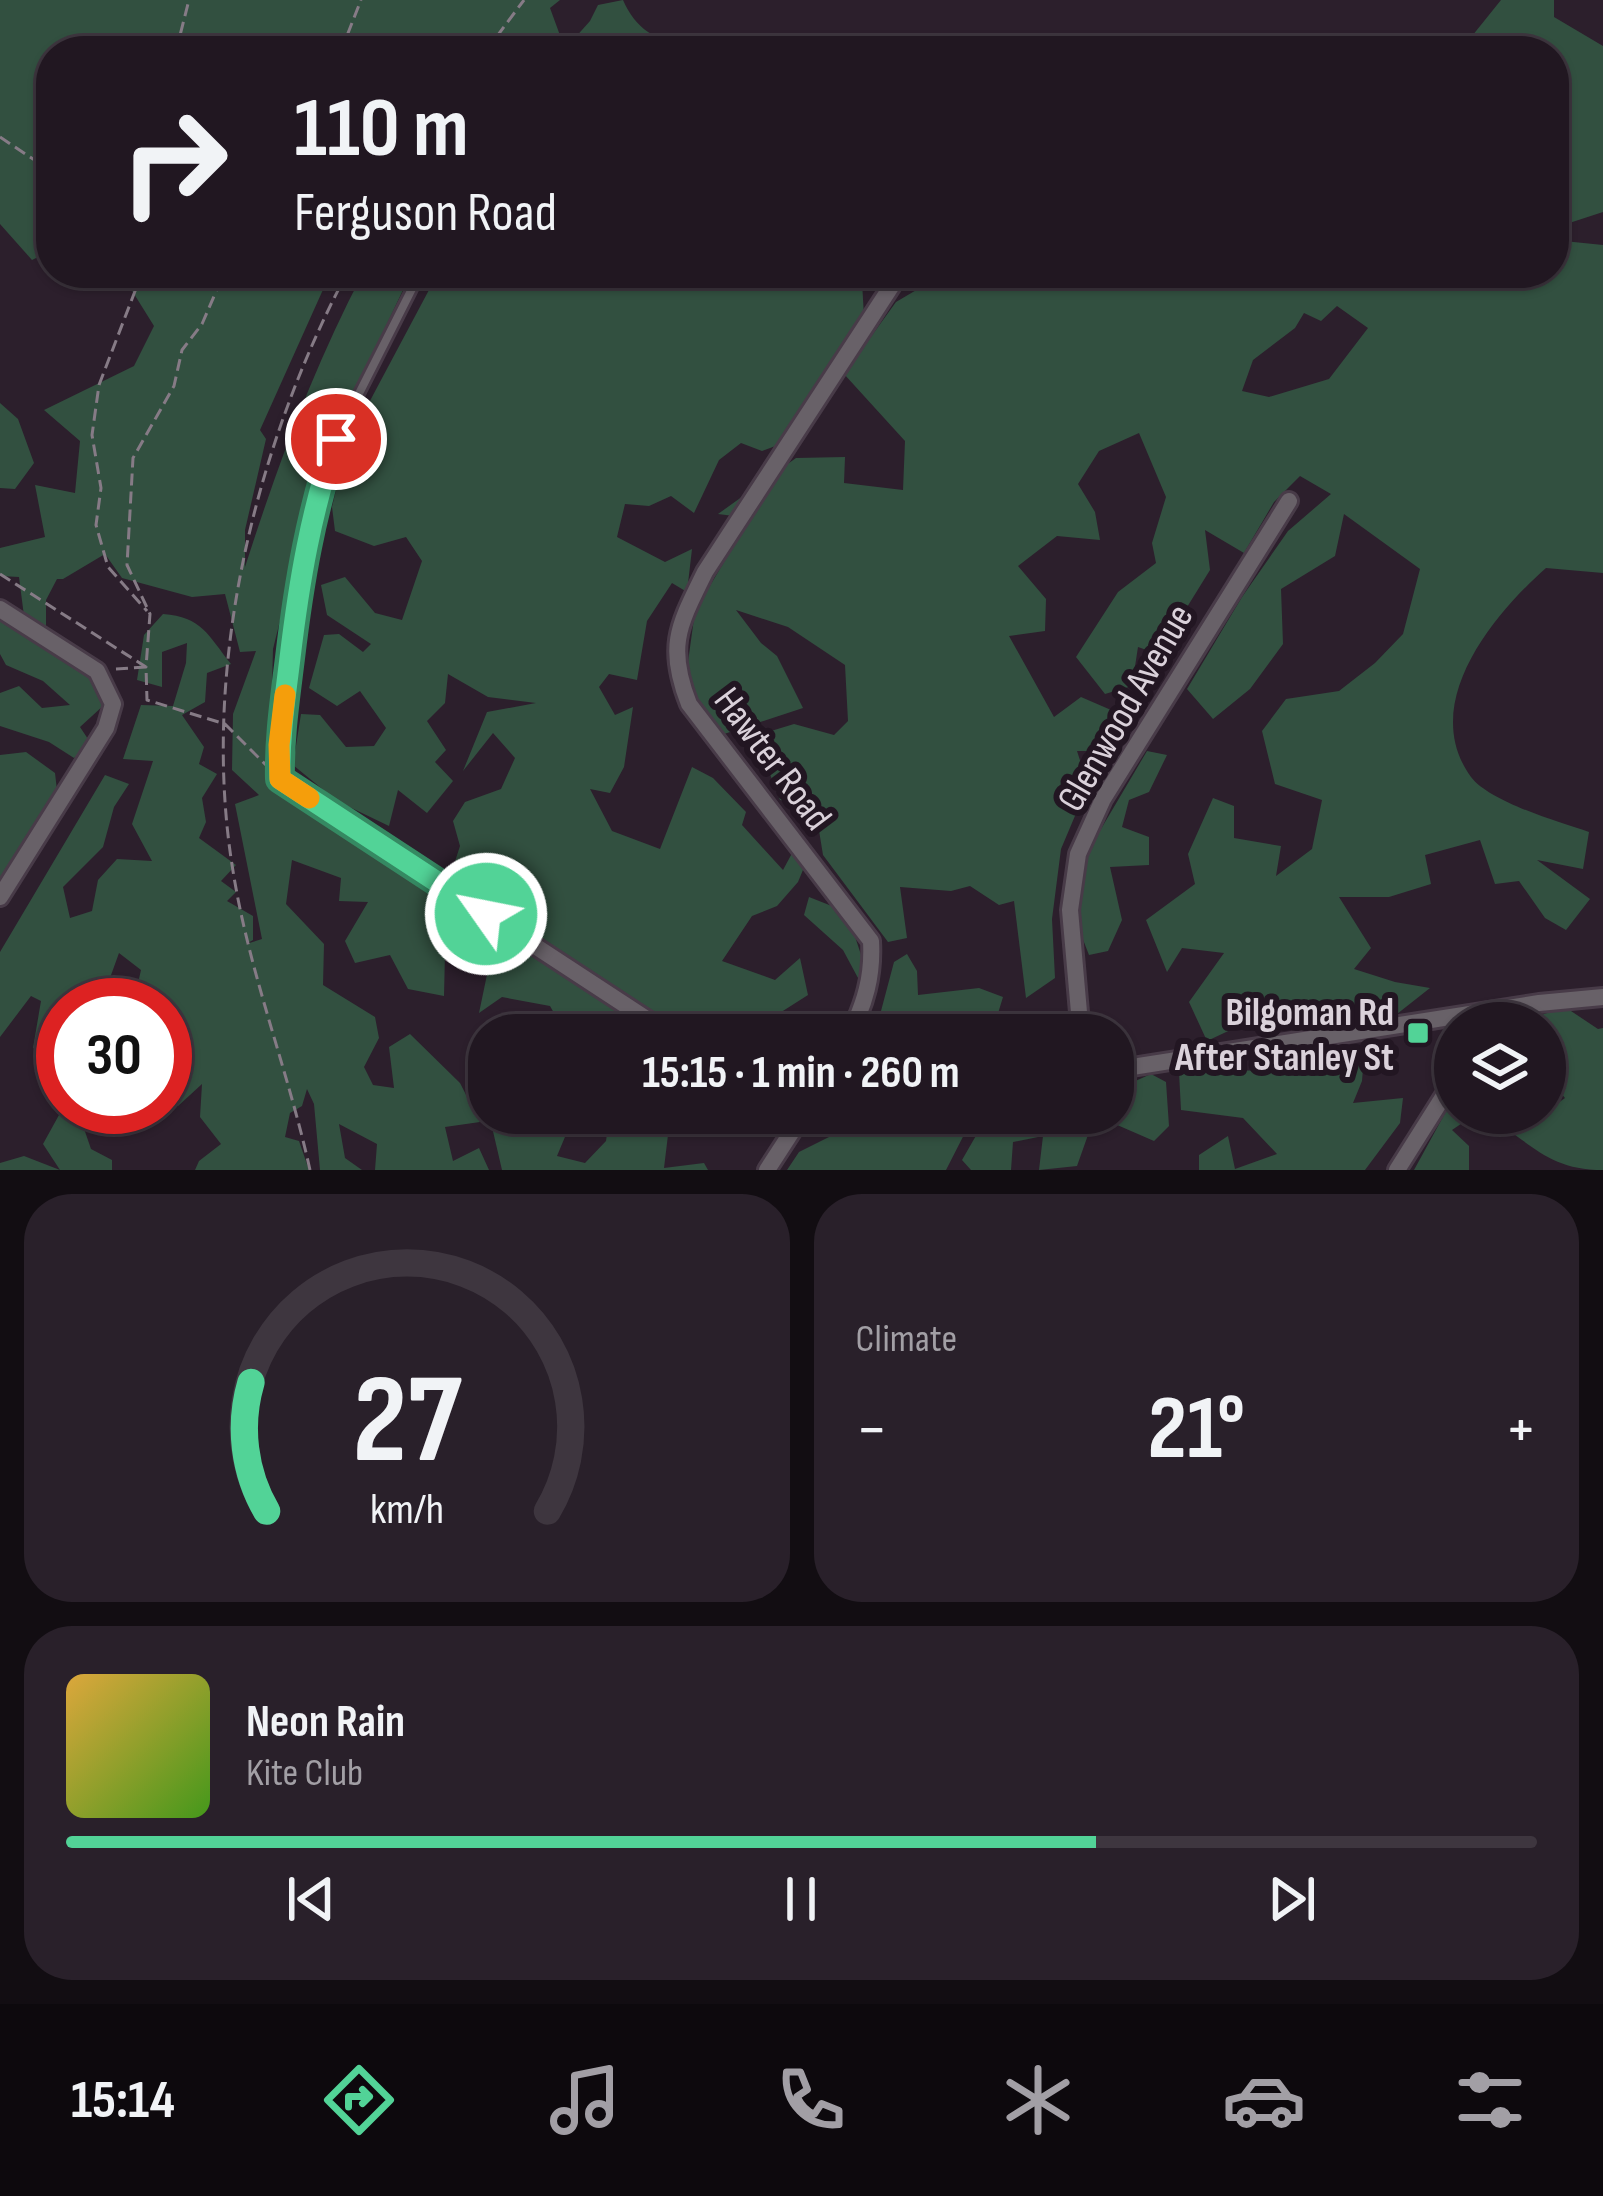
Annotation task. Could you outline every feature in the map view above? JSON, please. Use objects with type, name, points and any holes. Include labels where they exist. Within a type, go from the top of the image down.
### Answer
[{"type":"street","name":"Hawter Road","points":[[860,1014],[873,966],[871,941],[689,704],[675,669],[680,623],[705,572],[891,288]]},
{"type":"street","name":"Glenwood Avenue","points":[[1079,1014],[1070,910],[1078,854],[1125,763],[1289,501]]},
{"type":"street","points":[[0,608],[97,670],[113,704],[106,728],[0,897]]},
{"type":"street","points":[[280,779],[639,1014]]},
{"type":"street","points":[[1550,1002],[1603,997]]},
{"type":"street","points":[[1134,1067],[1434,1024]]},
{"type":"street","points":[[1397,1170],[1434,1111]]},
{"type":"street","points":[[767,1170],[787,1134]]},
{"type":"lane","points":[[280,779],[279,745],[302,560],[314,503],[336,439],[412,288]]},
{"type":"path","points":[[180,36],[189,0]]},
{"type":"path","points":[[347,36],[361,0]]},
{"type":"path","points":[[497,36],[524,0]]},
{"type":"path","points":[[0,137],[36,161]]},
{"type":"path","points":[[136,288],[100,385],[92,435],[101,488],[95,525],[108,567],[150,614]]},
{"type":"path","points":[[218,288],[202,324],[182,350],[174,386],[133,458],[127,565],[150,614],[147,700],[225,724],[280,779]]},
{"type":"path","points":[[310,1170],[233,872],[224,791],[225,724],[244,550],[299,373],[339,288]]},
{"type":"path","points":[[0,574],[146,667]]},
{"type":"path","points":[[97,670],[146,667]]},
{"type":"green space","points":[[0,0],[560,0],[550,8],[560,36],[36,36],[36,258],[32,260],[0,224]]},
{"type":"green space","points":[[623,0],[636,21],[656,36],[577,36],[598,5]]},
{"type":"green space","points":[[1501,0],[1554,0],[1554,17],[1603,46],[1603,212],[1569,223],[1569,36],[1472,36]]},
{"type":"green space","points":[[1569,242],[1603,245],[1603,573],[1546,568],[1526,587],[1469,662],[1453,720],[1457,749],[1480,786],[1526,810],[1589,832],[1583,869],[1537,860],[1590,899],[1566,930],[1545,918],[1519,881],[1495,884],[1480,840],[1425,855],[1431,884],[1389,897],[1339,897],[1371,948],[1354,969],[1430,988],[1397,1014],[1281,1029],[1258,1017],[1207,1041],[1189,1002],[1224,953],[1182,948],[1167,972],[1146,920],[1195,884],[1188,854],[1213,798],[1234,806],[1234,838],[1281,846],[1276,876],[1312,849],[1322,800],[1275,784],[1262,731],[1286,699],[1339,691],[1375,663],[1403,634],[1420,569],[1344,514],[1335,556],[1281,589],[1283,644],[1250,689],[1213,719],[1187,689],[1288,531],[1331,494],[1300,476],[1274,502],[1244,553],[1205,530],[1210,570],[1158,654],[1138,647],[1132,686],[1105,694],[1076,657],[1118,592],[1156,563],[1152,543],[1166,497],[1139,433],[1099,451],[1078,484],[1095,512],[1100,540],[1057,536],[1018,566],[1046,599],[1045,631],[1009,636],[1054,717],[1081,697],[1118,713],[1105,751],[1077,751],[1088,785],[1061,849],[1052,919],[1055,978],[1026,998],[1014,901],[999,905],[970,886],[951,891],[900,887],[907,938],[888,942],[823,855],[815,806],[780,800],[755,736],[794,724],[834,735],[848,721],[845,665],[788,627],[736,610],[777,656],[803,708],[709,739],[684,691],[695,611],[750,518],[718,514],[796,458],[845,457],[844,483],[903,490],[905,441],[844,374],[896,302],[920,288],[1569,288]],"holes":[[[1337,306],[1368,328],[1329,379],[1269,397],[1242,391],[1253,360],[1295,328],[1304,313],[1321,321]]]},
{"type":"green space","points":[[130,288],[324,288],[260,430],[266,439],[245,530],[245,567],[298,417],[356,288],[404,288],[317,472],[273,649],[270,761],[295,784],[430,876],[446,910],[444,996],[408,989],[390,955],[355,963],[345,941],[368,902],[339,901],[341,878],[292,860],[286,904],[324,944],[323,985],[375,1017],[379,1038],[364,1067],[373,1085],[394,1088],[389,1047],[410,1034],[460,1083],[468,1099],[468,1124],[445,1127],[453,1161],[479,1148],[489,1170],[375,1170],[377,1144],[339,1124],[345,1158],[362,1170],[320,1170],[314,1104],[307,1089],[302,1106],[290,1113],[285,1137],[299,1141],[309,1170],[195,1170],[221,1144],[200,1117],[202,1084],[192,1093],[192,978],[139,978],[141,970],[119,953],[110,978],[36,978],[36,998],[31,996],[0,1037],[0,952],[105,775],[129,784],[114,807],[103,847],[63,887],[70,918],[92,911],[98,880],[117,859],[152,861],[132,824],[153,761],[123,759],[141,705],[173,706],[186,663],[187,643],[162,652],[162,687],[137,680],[144,635],[163,614],[196,623],[231,664],[207,673],[205,702],[182,715],[204,747],[199,764],[217,774],[202,798],[206,822],[199,838],[236,865],[221,881],[236,892],[227,901],[253,916],[253,940],[246,944],[262,939],[235,804],[259,795],[232,770],[233,714],[256,651],[240,652],[225,594],[192,597],[122,578],[105,554],[57,579],[46,600],[46,647],[82,649],[104,705],[80,727],[92,745],[74,758],[49,742],[0,726],[0,693],[19,686],[42,708],[70,705],[43,681],[6,665],[0,654],[0,599],[25,624],[19,577],[0,576],[0,548],[45,537],[35,485],[75,493],[80,441],[44,410],[134,366],[154,326]]},
{"type":"green space","points":[[430,288],[862,288],[864,317],[841,372],[813,388],[789,441],[762,451],[741,443],[719,460],[694,513],[671,496],[649,506],[625,504],[617,537],[665,562],[692,549],[687,592],[672,583],[647,621],[637,680],[609,674],[599,687],[615,715],[633,707],[624,767],[610,793],[590,789],[612,831],[660,849],[692,767],[713,778],[746,812],[742,825],[783,870],[797,844],[805,865],[798,882],[777,906],[752,916],[722,961],[775,980],[800,958],[808,995],[778,1014],[555,1014],[550,1006],[502,997],[479,1013],[489,965],[451,937],[469,908],[504,949],[529,952],[519,915],[450,877],[460,846],[453,821],[465,802],[501,789],[515,758],[493,733],[463,771],[487,712],[536,703],[488,697],[448,674],[445,703],[427,721],[446,750],[435,762],[453,781],[427,813],[398,790],[389,826],[337,801],[293,765],[301,714],[320,715],[346,747],[374,746],[386,728],[360,691],[337,706],[309,688],[324,635],[339,634],[363,652],[371,644],[327,615],[321,585],[345,577],[375,613],[402,620],[422,561],[406,537],[374,546],[335,531],[332,507],[347,444]]},
{"type":"green space","points":[[0,403],[18,419],[34,463],[15,489],[0,488]]},
{"type":"green space","points":[[1147,751],[1167,755],[1149,792],[1129,800],[1122,827],[1149,837],[1149,865],[1110,867],[1122,920],[1108,951],[1089,955],[1073,914],[1085,856]]},
{"type":"green space","points":[[26,752],[55,773],[58,799],[0,886],[0,755]]},
{"type":"green space","points":[[809,897],[847,912],[864,964],[865,991],[843,950],[804,915]]},
{"type":"green space","points":[[907,954],[917,971],[918,995],[979,988],[1003,997],[998,1014],[880,1014],[894,962]]},
{"type":"green space","points":[[1566,1008],[1603,1028],[1603,1170],[1566,1165],[1513,1134],[1566,1134]]},
{"type":"green space","points":[[1336,1048],[1364,1055],[1362,1081],[1353,1103],[1403,1098],[1400,1123],[1365,1170],[1199,1170],[1199,1155],[1228,1136],[1235,1169],[1277,1154],[1243,1118],[1181,1110],[1179,1072],[1274,1070]]},
{"type":"green space","points":[[1151,1074],[1166,1082],[1169,1126],[1154,1141],[1134,1132],[1134,1082]]},
{"type":"green space","points":[[1434,1133],[1456,1134],[1469,1146],[1469,1170],[1414,1170]]},
{"type":"green space","points":[[49,1134],[86,1134],[91,1149],[112,1160],[112,1170],[60,1170],[43,1144]]},
{"type":"green space","points":[[494,1134],[566,1134],[557,1156],[585,1163],[607,1134],[664,1134],[664,1168],[704,1163],[708,1170],[502,1170]]},
{"type":"green space","points":[[835,1134],[964,1134],[946,1170],[787,1170],[799,1152]]},
{"type":"green space","points":[[977,1134],[1088,1134],[1077,1166],[1039,1170],[1043,1136],[1013,1142],[1011,1170],[971,1170],[962,1160]]},
{"type":"green space","points":[[24,1156],[60,1170],[0,1170],[0,1163]]},
{"type":"slow traffic","points":[[285,695],[280,779],[309,798]]},
{"type":"place","name":"Bilgoman Rd After Stanley St","points":[[1418,1033]]},
{"type":"route","points":[[336,439],[314,503],[302,560],[279,745],[280,779],[486,914]]}]
